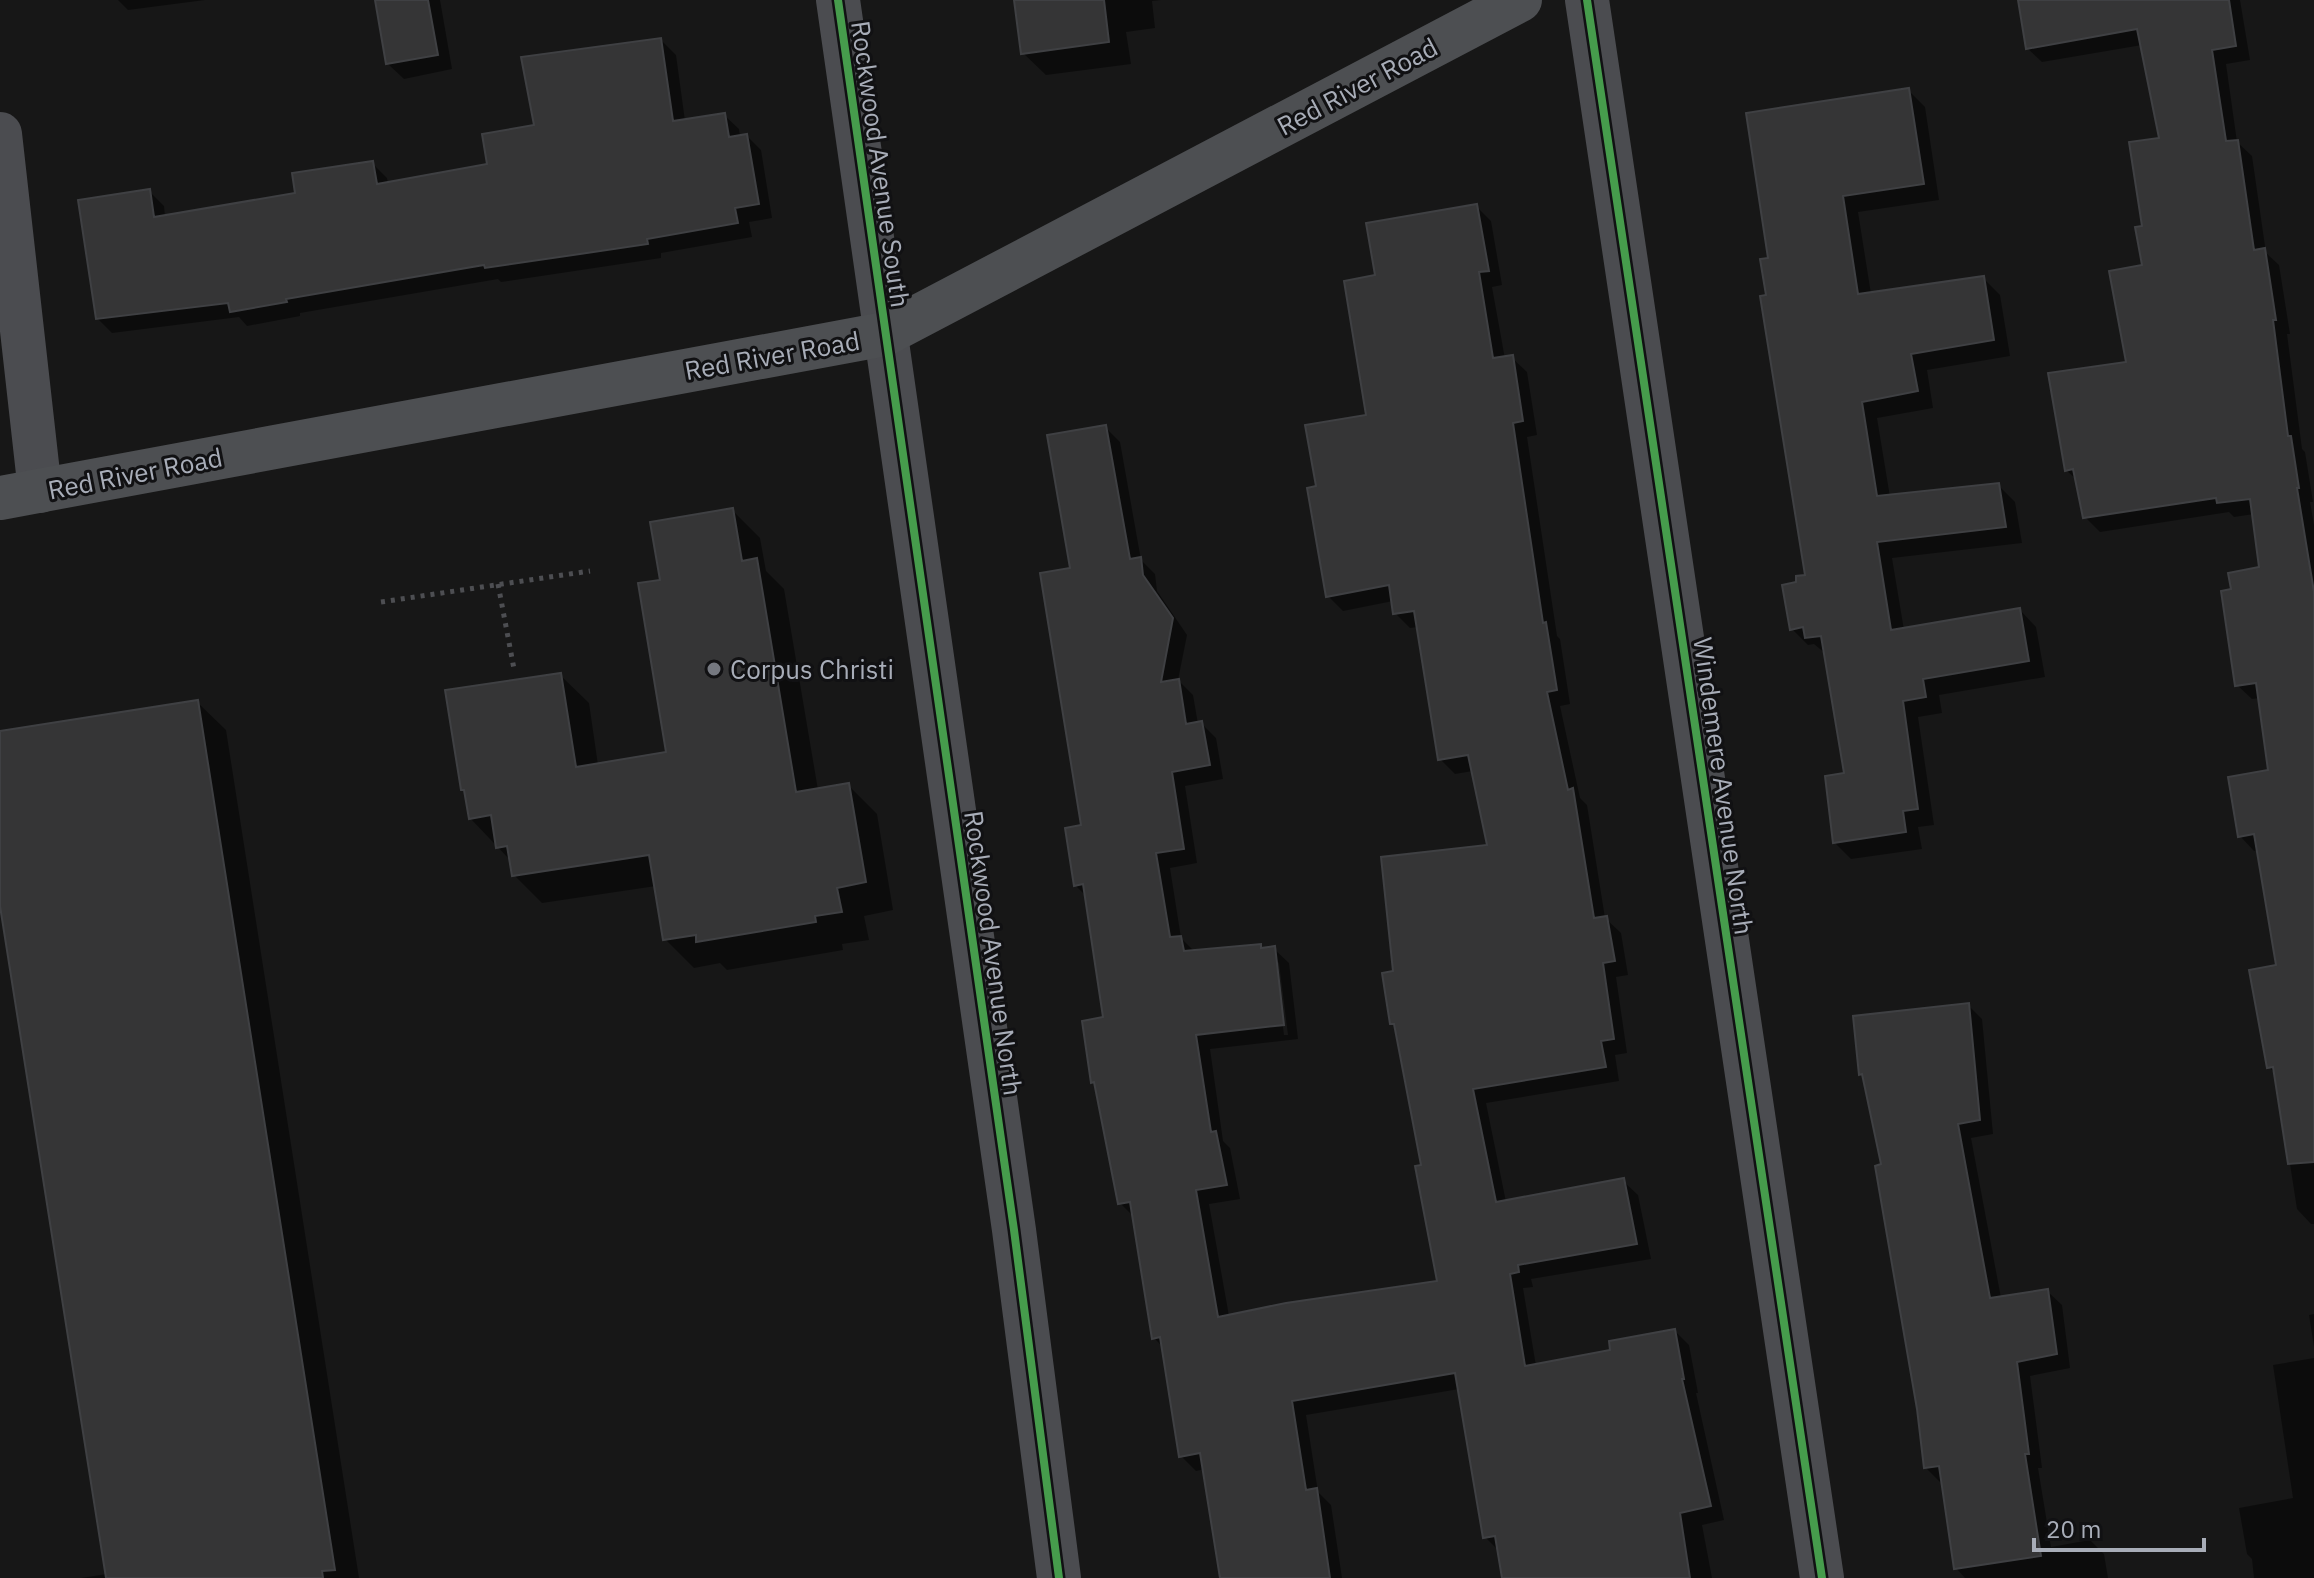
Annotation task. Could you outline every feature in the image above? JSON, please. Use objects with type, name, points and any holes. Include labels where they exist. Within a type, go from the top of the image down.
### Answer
[{"type":"main road","name":"Red River Road","points":[[20,495],[885,334],[1520,0]]},
{"type":"street","name":"Rockwood Avenue South","points":[[838,0],[885,334]]},
{"type":"street","name":"Windemere Avenue North","points":[[1587,0],[1822,1578]]},
{"type":"street","points":[[0,134],[20,495]]},
{"type":"street","name":"Rockwood Avenue North","points":[[885,334],[1014,1230],[1059,1578]]},
{"type":"path","points":[[381,602],[590,571]]},
{"type":"path","points":[[498,584],[514,669]]},
{"type":"building","points":[[375,0],[428,0],[438,55],[386,64]]},
{"type":"building","points":[[1014,0],[1104,0],[1109,42],[1021,54]]},
{"type":"building","points":[[2018,0],[2229,0],[2236,46],[2212,50],[2226,141],[2238,140],[2254,250],[2265,248],[2288,436],[2291,436],[2314,592],[2314,1162],[2288,1164],[2273,1067],[2267,1068],[2249,970],[2276,965],[2254,834],[2238,837],[2228,777],[2268,770],[2256,683],[2235,686],[2221,591],[2231,589],[2228,573],[2259,567],[2250,499],[2217,503],[2216,498],[2083,518],[2073,469],[2065,471],[2048,373],[2126,362],[2109,271],[2142,265],[2135,227],[2142,226],[2129,142],[2159,138],[2137,29],[2026,49]]},
{"type":"building","points":[[661,38],[673,121],[725,113],[729,137],[747,134],[759,204],[735,208],[738,223],[647,239],[648,244],[485,268],[484,265],[286,299],[287,302],[230,312],[228,303],[96,319],[78,200],[150,189],[154,217],[295,193],[292,173],[373,161],[377,184],[487,164],[482,134],[534,125],[521,57]]},
{"type":"building","points":[[1909,88],[1924,184],[1843,196],[1858,294],[1984,276],[1994,340],[1911,354],[1918,391],[1862,402],[1877,496],[1999,483],[2006,527],[1877,542],[1891,630],[2020,608],[2029,661],[1923,679],[1926,697],[1903,701],[1918,809],[1903,811],[1906,832],[1833,843],[1825,776],[1844,773],[1821,636],[1805,638],[1803,627],[1790,630],[1782,585],[1796,582],[1796,576],[1805,575],[1760,296],[1766,295],[1760,259],[1768,258],[1746,113]]},
{"type":"building","points":[[1477,204],[1489,271],[1479,272],[1493,358],[1513,355],[1523,421],[1513,423],[1543,623],[1546,622],[1557,690],[1547,692],[1568,790],[1573,788],[1594,918],[1607,916],[1615,961],[1603,963],[1614,1039],[1601,1041],[1606,1067],[1473,1089],[1496,1202],[1624,1178],[1637,1244],[1518,1265],[1519,1272],[1510,1274],[1525,1366],[1610,1350],[1609,1341],[1675,1329],[1682,1379],[1711,1506],[1680,1513],[1690,1578],[1502,1578],[1495,1536],[1483,1538],[1455,1373],[1292,1401],[1306,1490],[1317,1488],[1330,1578],[1220,1578],[1200,1453],[1179,1457],[1160,1337],[1152,1339],[1130,1202],[1118,1204],[1094,1082],[1091,1083],[1082,1021],[1103,1017],[1083,884],[1074,886],[1065,828],[1081,825],[1040,573],[1070,568],[1047,435],[1106,425],[1130,559],[1141,557],[1143,575],[1173,618],[1161,682],[1179,679],[1186,724],[1202,721],[1210,765],[1172,772],[1184,849],[1156,853],[1170,937],[1181,936],[1184,951],[1261,944],[1261,948],[1275,946],[1284,1025],[1196,1035],[1211,1132],[1216,1131],[1227,1185],[1196,1190],[1218,1317],[1286,1303],[1437,1281],[1415,1166],[1421,1165],[1382,973],[1393,971],[1381,857],[1487,845],[1468,755],[1438,760],[1414,611],[1393,614],[1389,585],[1326,597],[1307,488],[1316,486],[1305,425],[1366,415],[1344,281],[1375,275],[1366,223]]},
{"type":"building","name":"Corpus Christi","points":[[733,508],[742,561],[757,558],[796,792],[849,783],[866,882],[837,888],[842,912],[815,916],[816,922],[696,942],[696,935],[663,940],[649,855],[512,876],[507,846],[496,848],[491,815],[469,819],[464,790],[461,790],[445,690],[561,673],[576,767],[666,752],[638,583],[660,580],[650,522]]},
{"type":"building","points":[[198,700],[335,1570],[322,1571],[323,1578],[106,1578],[0,906],[0,731]]},
{"type":"building","points":[[1969,1003],[1980,1120],[1958,1124],[1990,1298],[2048,1289],[2057,1354],[2017,1362],[2029,1454],[2025,1454],[2041,1556],[1954,1569],[1939,1466],[1924,1468],[1917,1409],[1875,1166],[1881,1164],[1862,1074],[1859,1075],[1853,1016]]},
{"type":"cycle path","points":[[838,0],[1014,1230],[1059,1578]]},
{"type":"cycle path","points":[[1587,0],[1822,1578]]},
{"type":"place","name":"Corpus Christi","points":[[714,669]]}]
